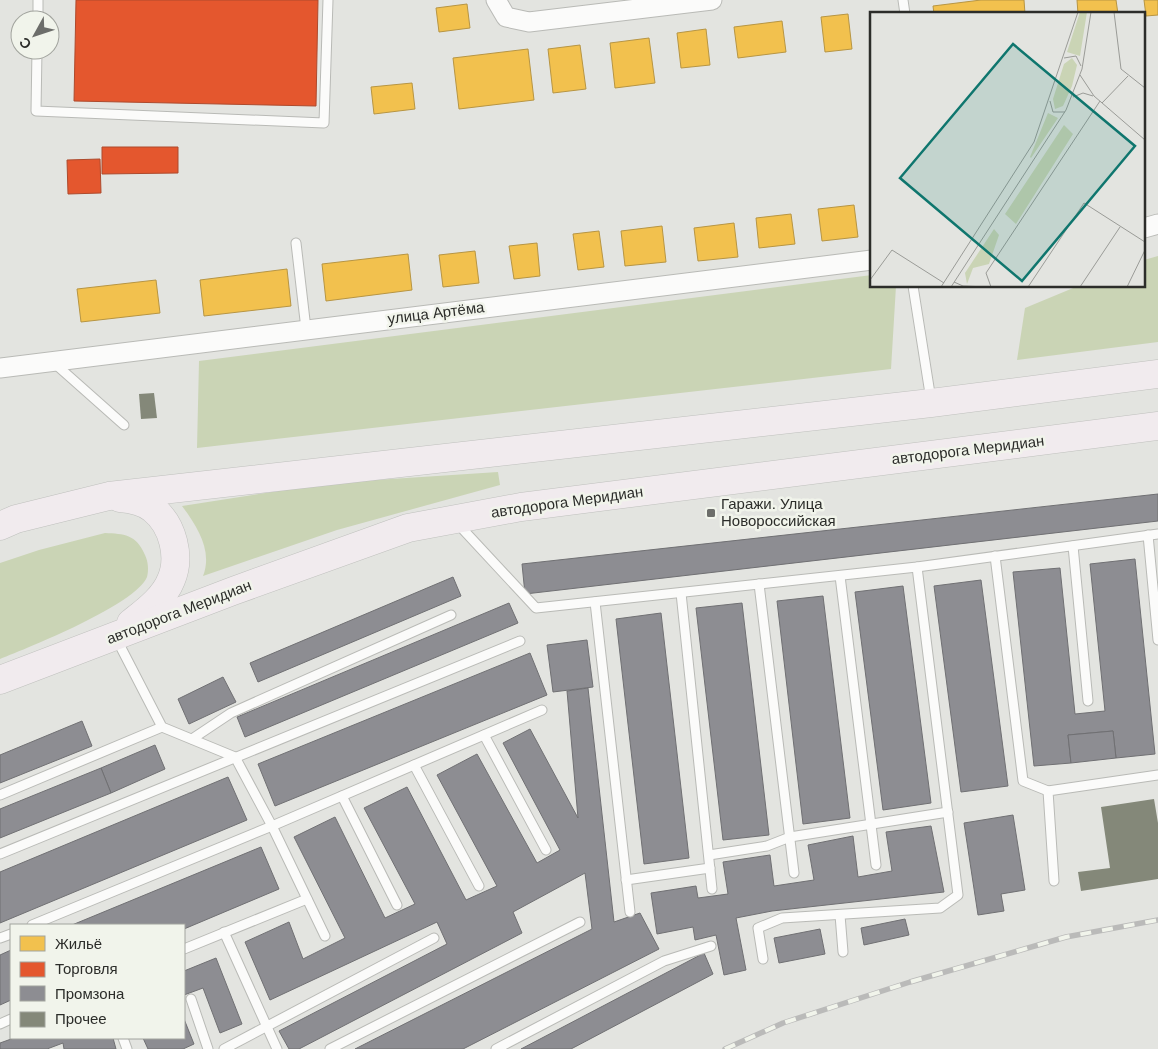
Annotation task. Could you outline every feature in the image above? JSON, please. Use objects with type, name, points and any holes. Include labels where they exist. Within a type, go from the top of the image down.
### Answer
[{"type":"main road","points":[[5,519],[109,496],[931,403],[1158,374]]},
{"type":"main road","name":"автодорога Меридиан","points":[[0,680],[408,528],[521,507],[1158,426]]},
{"type":"main road","points":[[109,496],[127,498],[152,508],[161,517],[169,530],[174,544],[175,558],[171,582],[164,593],[142,615],[114,636]]},
{"type":"street","points":[[496,0],[506,17],[529,22],[712,0]]},
{"type":"street","name":"улица Артёма","points":[[0,368],[870,260]]},
{"type":"lane","points":[[38,60],[36,111],[324,123],[328,0]]},
{"type":"lane","points":[[296,243],[306,329]]},
{"type":"lane","points":[[912,288],[931,403]]},
{"type":"lane","points":[[52,361],[124,425]]},
{"type":"lane","points":[[453,520],[536,608],[917,567],[1158,534]]},
{"type":"lane","points":[[1148,535],[1158,640]]},
{"type":"lane","points":[[1073,546],[1088,701]]},
{"type":"lane","points":[[995,556],[1023,781],[1048,791],[1158,775]]},
{"type":"lane","points":[[763,959],[758,928],[782,918],[940,908],[958,895],[917,567]]},
{"type":"lane","points":[[840,576],[876,865]]},
{"type":"lane","points":[[759,584],[794,873]]},
{"type":"lane","points":[[681,593],[712,888]]},
{"type":"lane","points":[[595,602],[630,912]]},
{"type":"lane","points":[[192,739],[231,713],[451,615]]},
{"type":"lane","points":[[114,636],[162,727],[235,757],[272,826],[325,936]]},
{"type":"lane","points":[[0,854],[520,640]]},
{"type":"lane","points":[[34,924],[272,826],[542,710]]},
{"type":"lane","points":[[0,795],[162,727]]},
{"type":"lane","points":[[484,735],[546,850]]},
{"type":"lane","points":[[414,765],[479,886]]},
{"type":"lane","points":[[1048,791],[1054,880]]},
{"type":"lane","points":[[342,796],[397,905]]},
{"type":"lane","points":[[708,855],[767,846],[790,837],[948,812]]},
{"type":"lane","points":[[626,880],[710,868]]},
{"type":"lane","points":[[185,949],[307,899]]},
{"type":"lane","points":[[840,915],[843,952]]},
{"type":"lane","points":[[330,1049],[580,922]]},
{"type":"lane","points":[[224,932],[277,1049]]},
{"type":"lane","points":[[224,1049],[434,938]]},
{"type":"lane","points":[[496,1049],[664,961],[711,946]]},
{"type":"lane","points":[[190,999],[208,1049]]},
{"type":"green space","points":[[1158,256],[1158,342],[1017,360],[1025,308],[1073,288],[1146,288],[1146,259]]},
{"type":"green space","points":[[870,275],[870,288],[896,288],[891,369],[197,448],[199,361]]},
{"type":"green space","points":[[498,472],[500,485],[337,530],[203,576],[206,567],[205,548],[198,530],[182,506],[330,483]]},
{"type":"green space","points":[[105,533],[129,536],[141,548],[147,560],[148,571],[147,577],[138,588],[123,600],[80,624],[0,659],[0,563],[39,550]]},
{"type":"building: Жильё","points":[[981,0],[1024,0],[1025,12],[934,12],[933,6]]},
{"type":"building: Жильё","points":[[1077,0],[1116,0],[1118,12],[1078,12]]},
{"type":"building: Жильё","points":[[1144,0],[1158,0],[1158,15],[1146,16]]},
{"type":"building: Жильё","points":[[467,4],[470,28],[439,32],[436,8]]},
{"type":"building: Жильё","points":[[848,14],[852,49],[825,52],[821,17]]},
{"type":"building: Жильё","points":[[782,21],[786,52],[738,58],[734,27]]},
{"type":"building: Жильё","points":[[706,29],[710,65],[681,68],[677,33]]},
{"type":"building: Жильё","points":[[649,38],[655,83],[615,88],[610,43]]},
{"type":"building: Жильё","points":[[580,45],[586,89],[553,93],[548,49]]},
{"type":"building: Жильё","points":[[528,49],[534,100],[459,109],[453,58]]},
{"type":"building: Жильё","points":[[412,83],[415,109],[374,114],[371,87]]},
{"type":"building: Жильё","points":[[854,205],[858,237],[822,241],[818,209]]},
{"type":"building: Жильё","points":[[791,214],[795,244],[759,248],[756,218]]},
{"type":"building: Жильё","points":[[734,223],[738,257],[698,261],[694,228]]},
{"type":"building: Жильё","points":[[662,226],[666,262],[625,266],[621,231]]},
{"type":"building: Жильё","points":[[599,231],[604,267],[578,270],[573,234]]},
{"type":"building: Жильё","points":[[537,243],[540,276],[514,279],[509,246]]},
{"type":"building: Жильё","points":[[475,251],[479,283],[443,287],[439,255]]},
{"type":"building: Жильё","points":[[408,254],[412,290],[326,301],[322,264]]},
{"type":"building: Жильё","points":[[287,269],[291,306],[204,316],[200,280]]},
{"type":"building: Жильё","points":[[156,280],[160,313],[81,322],[77,289]]},
{"type":"building: Торговля","points":[[76,0],[318,0],[316,106],[74,101]]},
{"type":"building: Торговля","points":[[102,147],[178,147],[178,173],[102,174]]},
{"type":"building: Торговля","points":[[100,159],[101,193],[68,194],[67,160]]},
{"type":"building: Промзона","points":[[1158,494],[1158,521],[525,594],[522,564]]},
{"type":"building: Промзона","points":[[1135,559],[1155,754],[1116,758],[1113,731],[1068,735],[1071,763],[1034,766],[1013,572],[1060,568],[1075,714],[1105,711],[1090,564]]},
{"type":"building: Промзона","points":[[453,577],[461,596],[258,682],[250,663]]},
{"type":"building: Промзона","points":[[981,580],[1008,786],[961,792],[934,586]]},
{"type":"building: Промзона","points":[[903,586],[931,803],[883,810],[855,592]]},
{"type":"building: Промзона","points":[[823,596],[850,818],[803,824],[777,601]]},
{"type":"building: Промзона","points":[[509,603],[518,623],[245,737],[237,717]]},
{"type":"building: Промзона","points":[[742,603],[769,835],[723,840],[696,608]]},
{"type":"building: Промзона","points":[[661,613],[689,858],[644,864],[616,619]]},
{"type":"building: Промзона","points":[[587,640],[593,687],[553,692],[547,645]]},
{"type":"building: Промзона","points":[[530,653],[547,695],[275,806],[258,764]]},
{"type":"building: Промзона","points":[[223,677],[236,702],[189,724],[178,699]]},
{"type":"building: Промзона","points":[[588,688],[614,922],[640,913],[659,949],[463,1049],[355,1049],[592,929],[585,873],[513,912],[522,933],[299,1049],[289,1049],[279,1031],[447,944],[437,922],[270,1000],[245,942],[289,922],[303,959],[345,938],[294,837],[335,817],[385,918],[415,904],[364,808],[407,787],[466,900],[497,886],[437,775],[477,754],[537,863],[560,850],[503,743],[530,729],[578,818],[567,691]]},
{"type":"building: Промзона","points":[[82,721],[92,746],[0,783],[0,755]]},
{"type":"building: Промзона","points":[[1113,731],[1116,758],[1071,763],[1068,735]]},
{"type":"building: Промзона","points":[[155,745],[165,769],[111,793],[101,768]]},
{"type":"building: Промзона","points":[[101,768],[111,793],[0,838],[0,809]]},
{"type":"building: Промзона","points":[[228,777],[247,820],[0,923],[0,872]]},
{"type":"building: Промзона","points":[[1013,815],[1025,890],[1001,894],[1004,911],[978,915],[964,823]]},
{"type":"building: Промзона","points":[[931,826],[944,892],[772,911],[736,918],[746,970],[724,975],[716,935],[695,940],[693,927],[657,934],[651,893],[696,886],[698,898],[728,894],[723,862],[770,855],[774,886],[814,880],[808,845],[853,836],[858,877],[892,871],[886,832]]},
{"type":"building: Промзона","points":[[261,847],[279,889],[185,929],[185,924],[74,924]]},
{"type":"building: Промзона","points":[[905,919],[909,935],[864,945],[861,928]]},
{"type":"building: Промзона","points":[[820,929],[825,954],[779,963],[774,938]]},
{"type":"building: Промзона","points":[[10,950],[10,1000],[0,1005],[0,955]]},
{"type":"building: Промзона","points":[[704,953],[713,974],[571,1049],[521,1049]]},
{"type":"building: Промзона","points":[[216,958],[242,1024],[220,1033],[203,988],[185,995],[185,971]]},
{"type":"building: Промзона","points":[[185,1022],[194,1044],[183,1049],[148,1049],[143,1039],[185,1039]]},
{"type":"building: Промзона","points":[[11,1039],[113,1039],[116,1049],[64,1049],[63,1043],[47,1049],[0,1049],[0,1043]]},
{"type":"building: Прочее","points":[[154,393],[157,418],[141,419],[139,394]]},
{"type":"building: Прочее","points":[[1154,799],[1158,823],[1158,879],[1081,891],[1078,872],[1110,868],[1101,807]]},
{"type":"railway","points":[[725,1049],[783,1023],[910,982],[1066,937],[1158,920]]},
{"type":"place","name":"Гаражи. Улица Новороссийская","points":[[711,513]]}]
